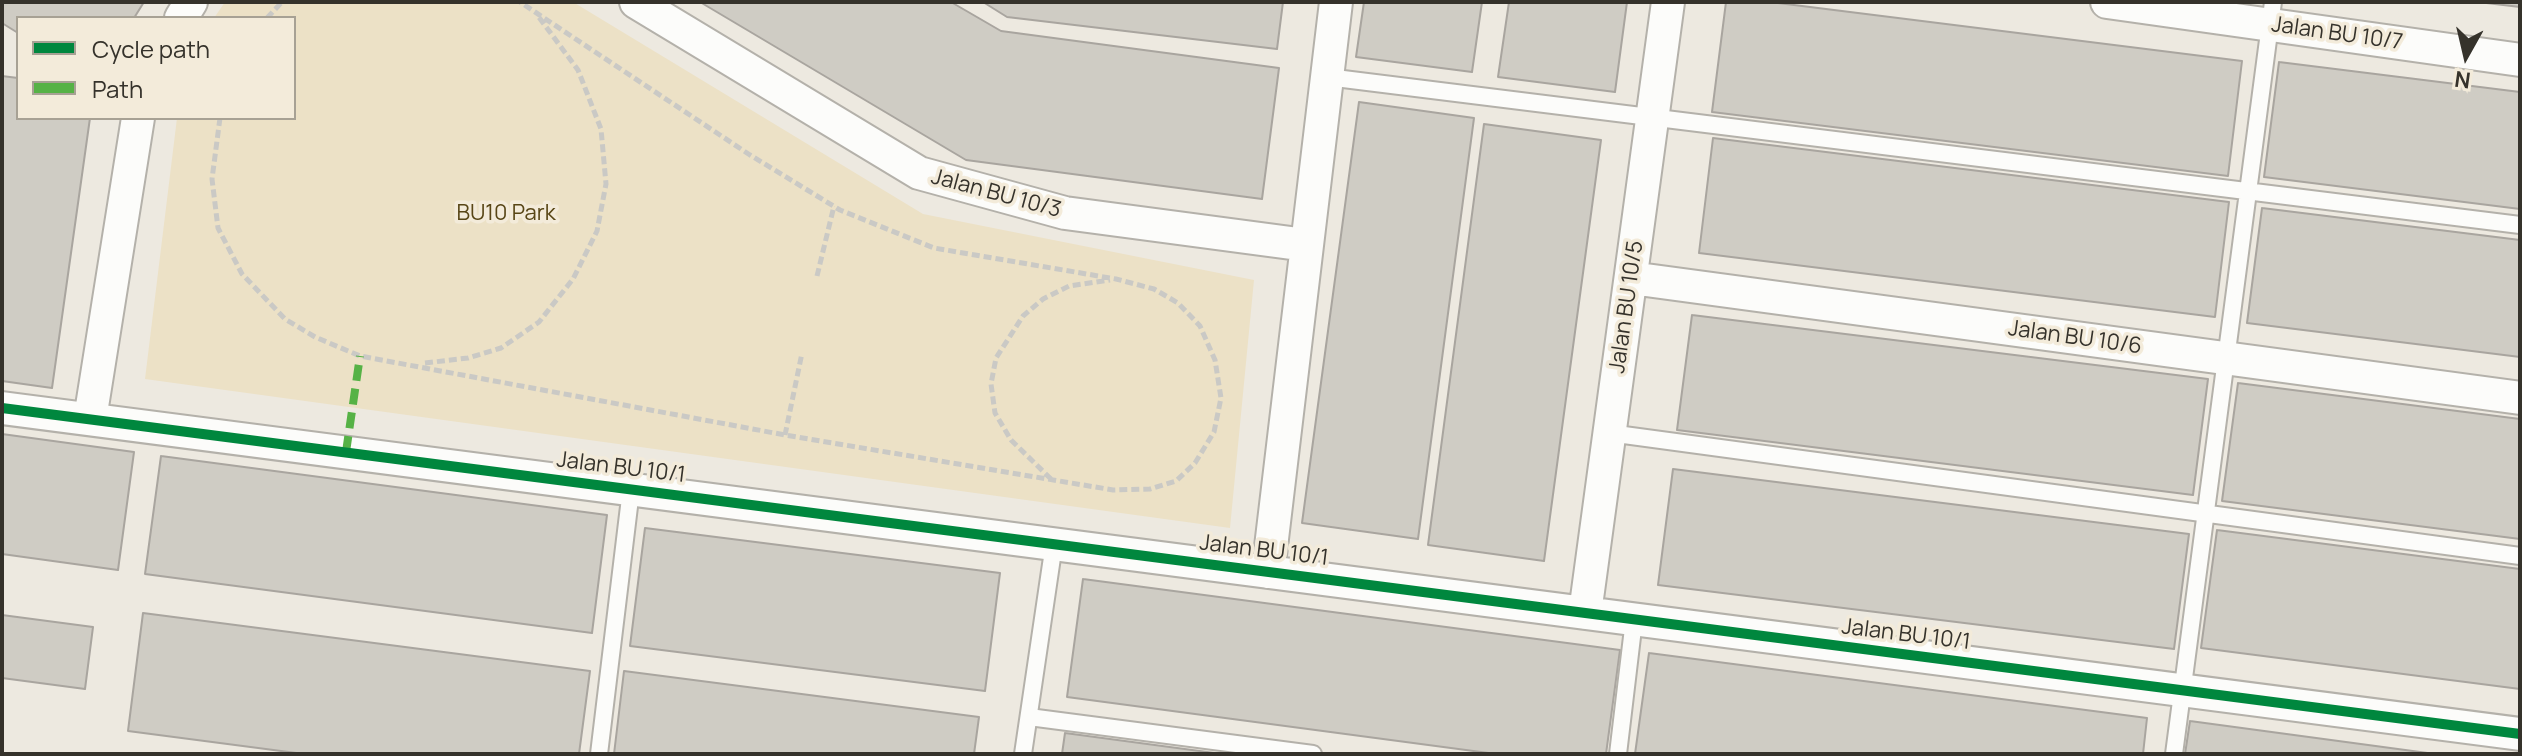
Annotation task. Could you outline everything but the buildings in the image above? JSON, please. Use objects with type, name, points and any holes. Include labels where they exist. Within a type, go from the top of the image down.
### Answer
[{"type":"street","points":[[1268,572],[1336,2]]},
{"type":"street","name":"Jalan BU 10/5","points":[[1585,613],[1668,2]]},
{"type":"street","name":"Jalan BU 10/7","points":[[2107,2],[2271,13],[2520,60]]},
{"type":"street","name":"Jalan BU 10/3","points":[[638,3],[919,173],[1065,213],[1306,245]]},
{"type":"street","points":[[90,419],[138,120]]},
{"type":"street","name":"Jalan BU 10/6","points":[[1631,278],[2520,398]]},
{"type":"street","name":"Jalan BU 10/1","points":[[2,408],[2520,734]]},
{"type":"lane","points":[[2174,754],[2271,13]]},
{"type":"lane","points":[[1327,77],[2520,225]]},
{"type":"lane","points":[[1609,433],[2520,556]]},
{"type":"lane","points":[[599,754],[631,490]]},
{"type":"lane","points":[[1023,754],[1054,544]]},
{"type":"lane","points":[[1618,754],[1634,620]]},
{"type":"lane","points":[[1029,717],[1313,754]]},
{"type":"path","points":[[220,120],[212,179],[218,228],[242,274],[285,319],[315,337],[360,356],[420,364],[785,435],[1113,490],[1150,489],[1176,481],[1195,463],[1214,432],[1221,398],[1215,360],[1200,326],[1178,303],[1154,289],[1116,279],[934,248],[834,206],[724,138],[520,2]]},
{"type":"path","points":[[420,364],[468,358],[501,348],[539,322],[573,279],[597,231],[606,184],[601,129],[578,70],[535,11]]},
{"type":"path","points":[[817,276],[834,206]]},
{"type":"path","points":[[1052,480],[1011,440],[995,413],[991,384],[996,358],[1023,316],[1043,299],[1069,286],[1116,279]]},
{"type":"path","points":[[785,435],[802,353]]},
{"type":"green space","name":"BU10 Park","points":[[225,2],[573,2],[923,214],[1254,280],[1230,528],[145,379],[177,120],[296,120],[296,16],[215,16]]},
{"type":"marked path","points":[[346,452],[360,356]]},
{"type":"cycle path","points":[[2,408],[2520,734]]}]
